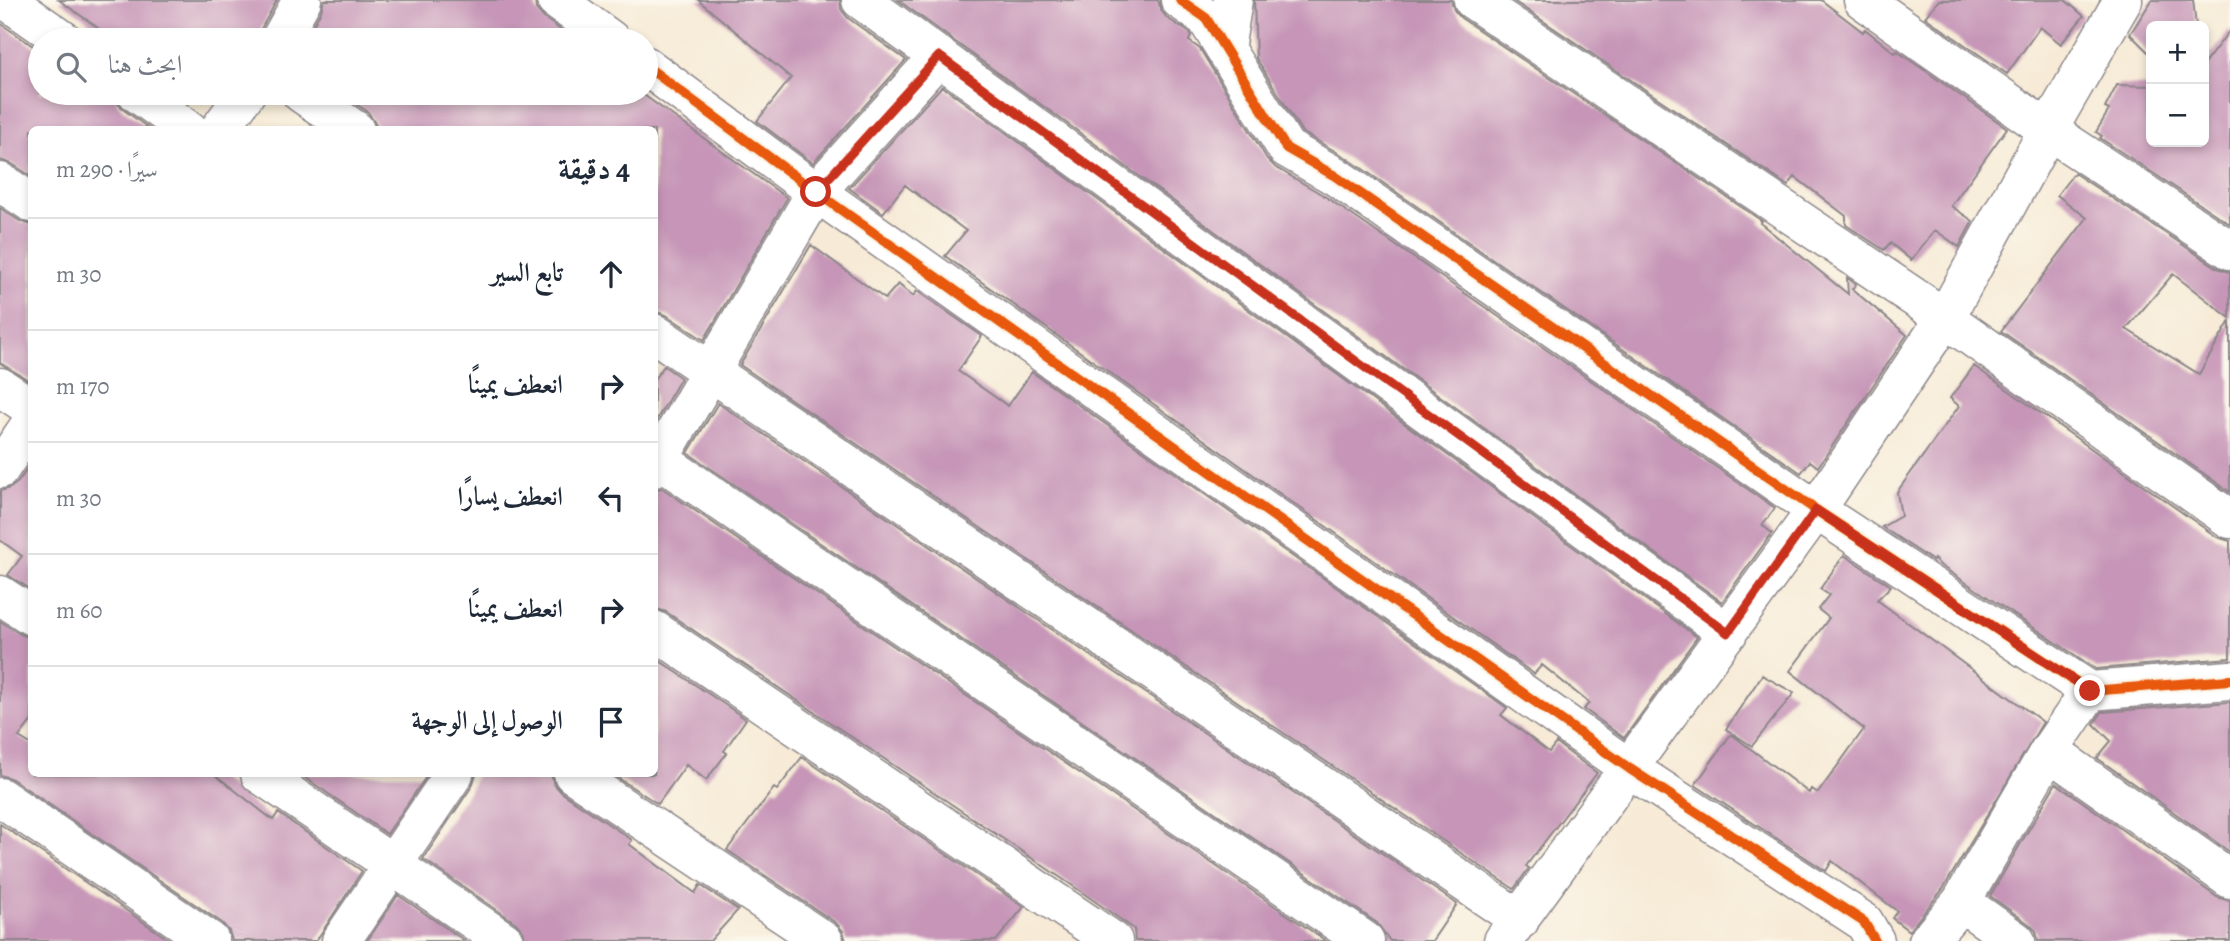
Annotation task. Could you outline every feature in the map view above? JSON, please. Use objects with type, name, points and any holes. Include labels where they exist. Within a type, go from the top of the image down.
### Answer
[{"type":"street","points":[[6,0],[46,28]]},
{"type":"street","points":[[287,28],[302,0]]},
{"type":"street","points":[[556,0],[594,28]]},
{"type":"street","points":[[860,0],[1728,633]]},
{"type":"street","points":[[1180,0],[1206,18],[1286,148],[1335,176],[1816,510],[2090,691],[2230,680]]},
{"type":"street","points":[[1225,50],[1233,0]]},
{"type":"street","points":[[1473,0],[1945,318],[2230,519]]},
{"type":"street","points":[[1863,0],[2048,130],[2230,250]]},
{"type":"street","points":[[658,336],[1511,930],[1816,510],[1945,318],[2123,0]]},
{"type":"street","points":[[658,458],[712,372],[816,192],[939,56]]},
{"type":"street","points":[[658,75],[816,192],[1630,769],[1864,922],[1875,941]]},
{"type":"street","points":[[154,105],[183,126]]},
{"type":"street","points":[[222,126],[237,105]]},
{"type":"street","points":[[319,105],[349,126]]},
{"type":"street","points":[[0,182],[28,200]]},
{"type":"street","points":[[0,387],[28,405]]},
{"type":"street","points":[[0,468],[28,428]]},
{"type":"street","points":[[658,462],[1365,941]]},
{"type":"street","points":[[0,595],[28,613]]},
{"type":"street","points":[[658,633],[1112,941]]},
{"type":"street","points":[[1928,941],[1961,902],[2049,751],[2090,691]]},
{"type":"street","points":[[2049,751],[2230,879]]},
{"type":"street","points":[[264,777],[505,941]]},
{"type":"street","points":[[341,941],[452,777]]},
{"type":"street","points":[[578,777],[824,941]]},
{"type":"street","points":[[0,797],[210,941]]},
{"type":"street","points":[[1961,902],[2016,941]]},
{"type":"building","points":[[59,0],[277,0],[262,28],[98,28]]},
{"type":"building","points":[[324,0],[535,0],[536,9],[558,28],[312,28]]},
{"type":"building","points":[[698,0],[840,0],[841,9],[848,18],[906,60],[813,163],[757,121],[791,78]]},
{"type":"building","points":[[898,0],[1158,0],[1167,18],[1190,33],[1189,41],[1200,49],[1267,159],[1275,167],[1323,195],[1775,508],[1762,525],[1772,533],[1722,602]]},
{"type":"building","points":[[1254,0],[1451,0],[1454,10],[1461,18],[1762,221],[1760,223],[1848,294],[1847,278],[1856,284],[1852,289],[1907,335],[1818,467],[1810,461],[1801,473],[1347,158],[1302,132],[1256,58]]},
{"type":"building","points":[[1512,0],[1821,0],[1863,32],[1865,29],[1895,53],[1897,51],[2007,128],[1951,206],[1973,221],[1959,247],[1935,230],[1911,260],[1890,243],[1884,250],[1846,225],[1846,216],[1795,177],[1788,186]]},
{"type":"building","points":[[1939,0],[2065,0],[2084,16],[2061,44],[2040,27],[2007,74],[1925,17]]},
{"type":"building","points":[[2152,0],[2193,0],[2195,21],[2146,21],[2146,50],[2130,34]]},
{"type":"building","points":[[0,23],[28,43],[28,105],[119,105],[146,126],[28,126],[28,174],[0,160]]},
{"type":"building","points":[[2230,30],[2230,224],[2100,138],[2102,136],[2096,132],[2109,110],[2105,108],[2117,85],[2146,86],[2146,147],[2209,147],[2209,57]]},
{"type":"building","points":[[942,86],[1697,637],[1624,738],[1584,709],[1589,703],[1542,665],[1534,674],[945,256],[966,231],[905,185],[883,213],[849,188]]},
{"type":"building","points":[[358,105],[658,105],[787,198],[704,340],[658,312],[658,126],[377,126],[368,112]]},
{"type":"building","points":[[2074,173],[2218,268],[2230,272],[2230,318],[2173,274],[2126,329],[2199,374],[2230,321],[2230,492],[2001,331],[2087,218],[2057,195]]},
{"type":"building","points":[[0,208],[28,224],[28,380],[0,363]]},
{"type":"building","points":[[811,245],[885,299],[898,284],[913,296],[917,291],[982,336],[958,371],[1008,406],[1032,372],[1507,708],[1501,715],[1549,752],[1556,743],[1597,773],[1526,866],[1529,868],[1514,889],[740,365]]},
{"type":"building","points":[[664,366],[681,378],[658,417],[658,374]]},
{"type":"building","points":[[1974,366],[2217,537],[2230,541],[2230,658],[2096,669],[1882,527],[1901,516],[1897,492],[1959,406],[1950,398]]},
{"type":"building","points":[[718,403],[1457,904],[1432,941],[1390,941],[1377,923],[688,453]]},
{"type":"building","points":[[28,468],[28,588],[8,575],[22,556],[0,540],[0,491],[18,482]]},
{"type":"building","points":[[662,488],[1326,941],[1135,941],[1134,929],[1076,888],[666,612],[658,609],[658,489]]},
{"type":"building","points":[[1844,555],[1891,586],[1877,600],[2043,722],[1943,889],[1909,931],[1892,918],[1897,911],[1832,861],[1826,871],[1695,785],[1731,734],[1809,793],[1811,789],[1818,793],[1864,729],[1790,671],[1829,618],[1818,609],[1829,595],[1820,589]]},
{"type":"building","points":[[0,621],[28,637],[28,725],[19,737],[28,743],[28,777],[218,777],[273,820],[278,813],[362,871],[316,941],[232,941],[229,931],[222,923],[12,779],[0,775]]},
{"type":"building","points":[[658,660],[746,719],[724,751],[727,753],[706,780],[686,765],[658,804],[617,777],[658,777]]},
{"type":"building","points":[[1762,675],[1794,693],[1752,746],[1726,729]]},
{"type":"building","points":[[2230,702],[2230,852],[2097,758],[2111,741],[2094,724],[2102,712]]},
{"type":"building","points":[[802,757],[1024,907],[996,941],[846,941],[843,931],[836,923],[727,850],[774,788],[777,790]]},
{"type":"building","points":[[304,777],[426,777],[387,834]]},
{"type":"building","points":[[475,777],[552,777],[561,792],[632,840],[629,844],[695,893],[700,885],[738,910],[710,941],[526,941],[523,931],[516,923],[423,859],[472,786]]},
{"type":"building","points":[[2056,783],[2217,897],[2230,901],[2230,941],[2038,941],[2036,931],[2029,924],[1990,896]]},
{"type":"building","points":[[0,824],[171,941],[0,941]]},
{"type":"building","points":[[398,895],[465,941],[367,941]]},
{"type":"cycle path","points":[[1180,0],[1206,18],[1286,148],[1335,176],[1816,510],[2090,691],[2230,680]]},
{"type":"cycle path","points":[[658,75],[816,192],[1630,769],[1864,922],[1875,941]]},
{"type":"route","points":[[816,192],[939,56],[1728,633],[1816,510],[2090,691]]}]
